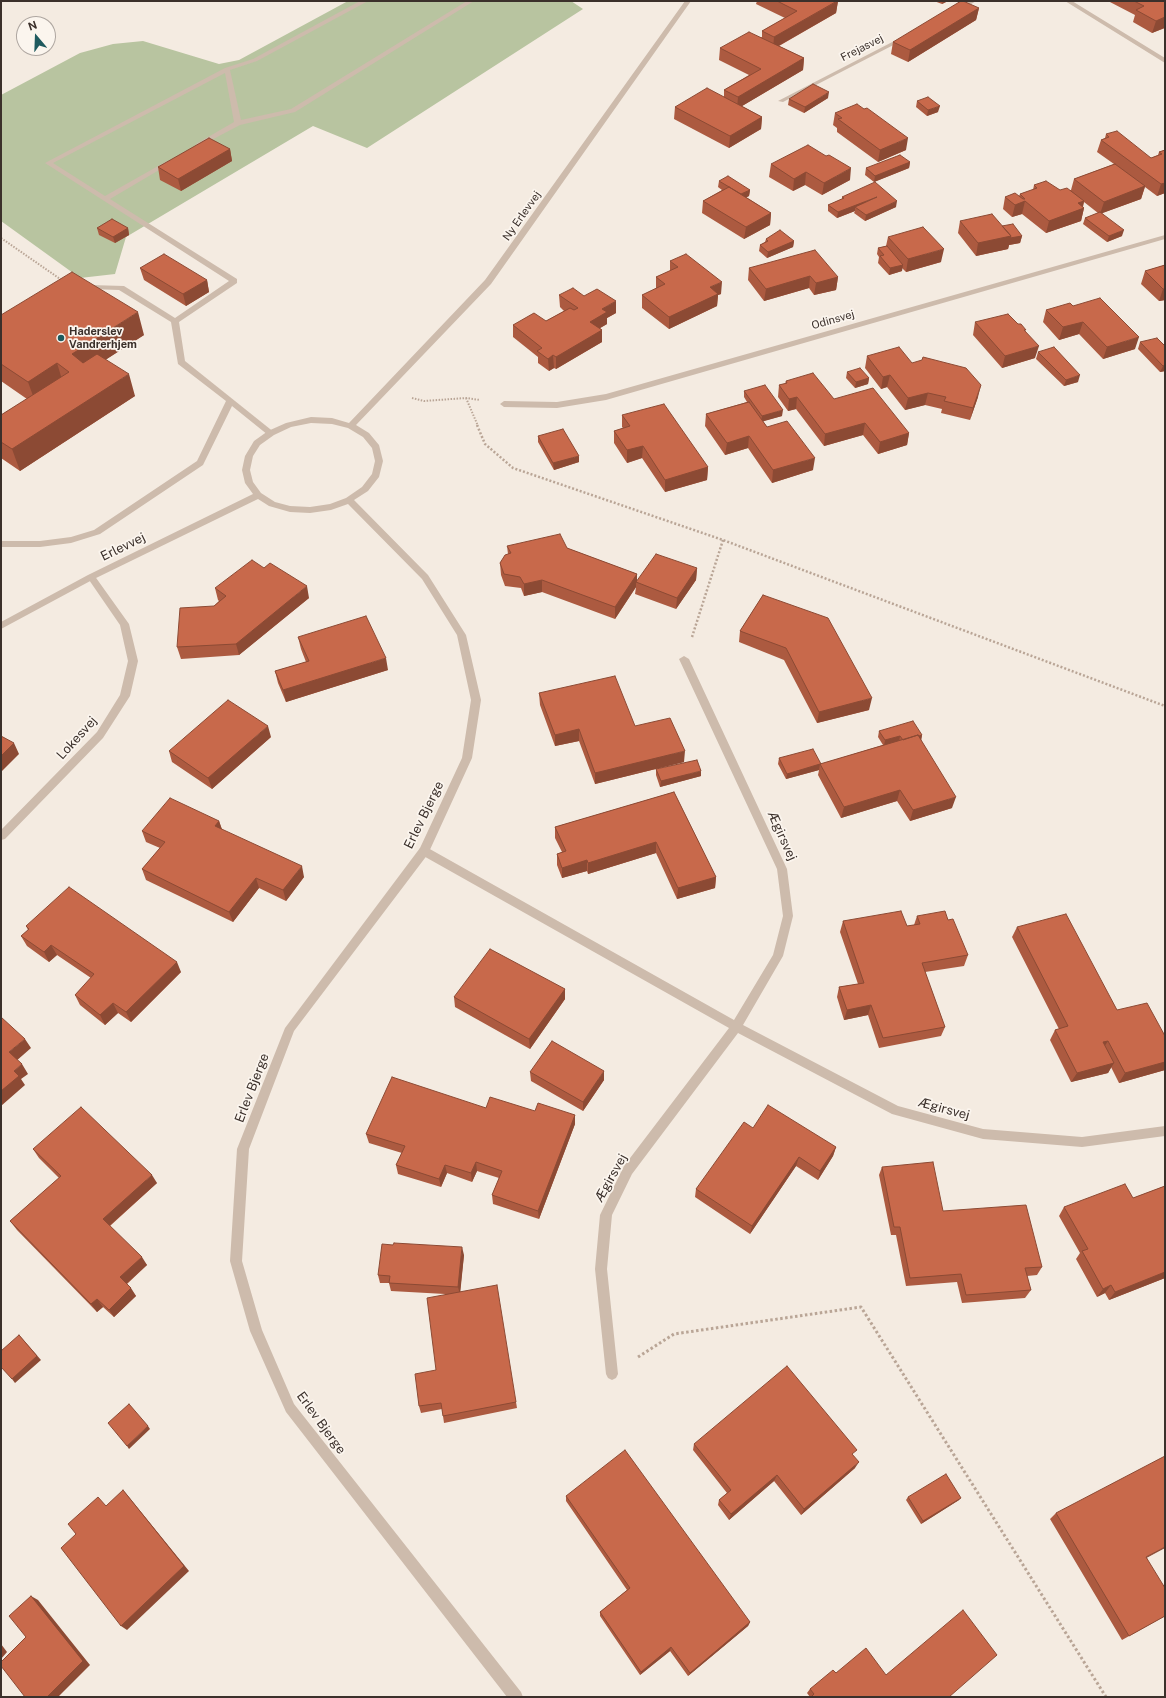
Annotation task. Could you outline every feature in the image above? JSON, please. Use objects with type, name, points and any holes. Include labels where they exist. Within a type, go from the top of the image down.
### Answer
[{"type":"street","points":[[175,321],[234,281],[48,163],[227,68],[255,60],[365,1]]},
{"type":"street","points":[[191,149],[238,123],[292,111],[471,1]]},
{"type":"street","name":"Ny Erlevvej","points":[[351,426],[488,282],[688,1]]},
{"type":"street","points":[[954,12],[973,1]]},
{"type":"street","points":[[1068,1],[1165,61]]},
{"type":"street","name":"Frejasvej","points":[[781,100],[913,33]]},
{"type":"street","points":[[227,68],[238,123]]},
{"type":"street","points":[[104,199],[178,157]]},
{"type":"street","name":"Odinsvej","points":[[504,404],[557,405],[606,397],[1165,237]]},
{"type":"street","points":[[90,287],[121,288],[175,321]]},
{"type":"street","points":[[175,321],[181,362],[271,433]]},
{"type":"street","points":[[1,544],[40,544],[71,540],[97,532],[200,463],[230,400]]},
{"type":"street","points":[[310,420],[332,421],[351,426],[366,435],[376,447],[379,461],[376,475],[365,489],[349,500],[331,507],[310,510],[290,509],[272,504],[258,495],[249,483],[246,470],[249,456],[257,443],[271,433],[289,425],[310,420]]},
{"type":"street","name":"Erlevvej","points":[[1,626],[91,577],[258,495]]},
{"type":"street","name":"Erlev Bjerge","points":[[349,500],[425,577],[461,635],[476,700],[467,758],[424,851],[290,1028],[243,1149],[236,1261],[256,1331],[290,1408],[516,1697]]},
{"type":"street","name":"Lokesvej","points":[[1,836],[100,735],[125,696],[133,661],[124,624],[91,577]]},
{"type":"street","name":"Ægirsvej","points":[[612,1374],[601,1269],[606,1215],[628,1170],[736,1027],[778,956],[788,916],[782,869],[684,659]]},
{"type":"street","name":"Ægirsvej","points":[[424,851],[736,1027],[896,1110],[983,1134],[1082,1142],[1165,1131]]},
{"type":"path","points":[[1,238],[76,289],[90,287]]},
{"type":"path","points":[[384,390],[424,401],[466,398],[504,404]]},
{"type":"path","points":[[466,398],[485,444],[513,468],[723,540],[1165,706]]},
{"type":"path","points":[[684,659],[723,540]]},
{"type":"path","points":[[612,1374],[674,1334],[861,1307],[1106,1697]]},
{"type":"green space","points":[[348,1],[571,1],[583,9],[367,148],[313,126],[126,237],[115,274],[80,278],[1,221],[1,95],[80,53],[113,44],[143,41],[219,64],[239,60]]},
{"type":"building","points":[[777,1],[837,1],[774,37],[762,31],[797,11]]},
{"type":"building","points":[[961,1],[979,8],[910,50],[893,42]]},
{"type":"building","points":[[1134,1],[1165,1],[1165,17],[1156,21],[1136,10],[1144,6]]},
{"type":"building","points":[[749,32],[804,58],[738,97],[724,90],[761,69],[720,48]]},
{"type":"building","points":[[813,84],[829,92],[805,107],[789,99]]},
{"type":"building","points":[[707,88],[762,117],[730,136],[675,107]]},
{"type":"building","points":[[928,97],[940,106],[928,110],[917,101]]},
{"type":"building","points":[[857,104],[864,109],[867,108],[908,138],[880,150],[838,119],[842,118],[835,113]]},
{"type":"building","points":[[1117,131],[1151,158],[1162,154],[1159,152],[1165,150],[1165,183],[1161,184],[1101,140],[1109,137],[1106,134]]},
{"type":"building","points":[[209,138],[230,149],[178,179],[158,167]]},
{"type":"building","points":[[808,145],[826,156],[829,155],[851,168],[824,183],[806,172],[794,179],[771,164]]},
{"type":"building","points":[[900,155],[910,162],[875,176],[866,168]]},
{"type":"building","points":[[1115,164],[1145,186],[1104,202],[1074,179]]},
{"type":"building","points":[[728,176],[750,190],[741,194],[719,181]]},
{"type":"building","points":[[1046,181],[1060,190],[1067,188],[1084,201],[1078,203],[1084,208],[1049,221],[1025,201],[1015,205],[1005,197],[1015,193],[1025,199],[1020,194],[1037,188],[1034,185]]},
{"type":"building","points":[[875,182],[897,201],[866,215],[855,207],[877,197],[838,212],[828,205],[844,198],[842,197]]},
{"type":"building","points":[[729,187],[771,213],[746,227],[703,201]]},
{"type":"building","points":[[1100,212],[1124,230],[1109,236],[1085,218]]},
{"type":"building","points":[[992,214],[1011,236],[978,243],[960,221]]},
{"type":"building","points":[[112,219],[128,228],[113,237],[97,228]]},
{"type":"building","points":[[1013,224],[1022,236],[1010,238],[1011,236],[1002,226]]},
{"type":"building","points":[[923,227],[944,249],[908,259],[888,237]]},
{"type":"building","points":[[780,230],[794,241],[768,252],[760,245],[768,241],[766,239]]},
{"type":"building","points":[[887,246],[903,265],[890,268],[880,256],[884,255],[878,248]]},
{"type":"building","points":[[815,250],[838,277],[816,283],[810,276],[766,289],[749,268]]},
{"type":"building","points":[[164,254],[207,280],[183,294],[140,268]]},
{"type":"building","points":[[686,254],[722,282],[710,287],[718,294],[669,317],[642,295],[665,284],[656,277],[678,267],[670,261]]},
{"type":"building","points":[[1165,265],[1165,289],[1163,289],[1145,271]]},
{"type":"building","points":[[72,272],[138,312],[72,354],[83,363],[97,354],[129,374],[12,449],[1,442],[1,415],[69,372],[57,363],[28,382],[1,364],[1,315]]},
{"type":"building","points":[[573,288],[584,296],[597,289],[616,301],[602,309],[607,312],[590,322],[602,330],[556,357],[553,355],[548,359],[537,351],[542,348],[513,325],[534,313],[546,321],[570,308],[574,310],[578,308],[559,295]]},
{"type":"building","points":[[1100,298],[1139,337],[1107,347],[1083,322],[1063,327],[1046,310],[1070,303],[1073,306]]},
{"type":"building","points":[[1008,314],[1018,324],[1021,324],[1026,330],[1024,330],[1039,346],[1005,356],[975,322]]},
{"type":"building","points":[[1157,338],[1165,346],[1165,365],[1163,366],[1140,342]]},
{"type":"building","points":[[899,347],[912,363],[922,360],[923,357],[966,368],[981,385],[973,408],[944,401],[946,397],[928,393],[908,398],[890,375],[883,377],[867,356]]},
{"type":"building","points":[[1054,347],[1080,375],[1066,380],[1038,352]]},
{"type":"building","points":[[860,368],[869,378],[856,382],[847,372]]},
{"type":"building","points":[[813,373],[834,399],[873,388],[909,433],[880,442],[865,423],[825,434],[797,397],[789,399],[779,385],[787,383],[786,381]]},
{"type":"building","points":[[765,385],[783,410],[762,416],[744,391]]},
{"type":"building","points":[[749,402],[767,427],[787,421],[815,458],[773,470],[749,436],[727,443],[706,414]]},
{"type":"building","points":[[664,404],[708,467],[665,480],[643,446],[627,450],[614,431],[630,426],[622,415]]},
{"type":"building","points":[[563,429],[579,456],[553,463],[538,436]]},
{"type":"building","points":[[560,534],[567,548],[637,574],[615,607],[542,580],[524,584],[520,577],[504,574],[500,563],[505,555],[511,553],[507,546]]},
{"type":"building","points":[[656,554],[697,568],[677,598],[636,582]]},
{"type":"building","points":[[252,560],[264,568],[270,563],[307,586],[236,644],[177,647],[180,608],[214,606],[226,596],[215,588]]},
{"type":"building","points":[[763,595],[828,618],[872,698],[819,712],[786,648],[740,631]]},
{"type":"building","points":[[366,616],[386,658],[283,690],[275,671],[309,661],[298,637]]},
{"type":"building","points":[[615,676],[635,726],[670,718],[685,751],[595,773],[579,729],[555,735],[539,693]]},
{"type":"building","points":[[228,700],[268,726],[208,778],[169,751]]},
{"type":"building","points":[[913,721],[922,735],[903,740],[900,736],[885,740],[879,731]]},
{"type":"building","points":[[918,735],[956,797],[913,810],[900,790],[844,807],[820,764]]},
{"type":"building","points":[[1,736],[14,743],[1,756]]},
{"type":"building","points":[[813,749],[821,764],[787,774],[779,758]]},
{"type":"building","points":[[697,760],[701,771],[661,781],[656,769]]},
{"type":"building","points":[[674,792],[716,877],[678,888],[656,842],[588,863],[587,860],[562,868],[557,854],[566,851],[555,827]]},
{"type":"building","points":[[170,798],[219,821],[215,826],[302,866],[283,890],[256,878],[229,912],[142,869],[165,842],[142,831]]},
{"type":"building","points":[[69,887],[177,962],[126,1012],[113,1003],[100,1015],[75,995],[94,974],[51,945],[44,952],[21,936],[29,929],[26,926]]},
{"type":"building","points":[[901,911],[907,926],[920,924],[917,916],[945,911],[948,920],[953,919],[968,955],[922,963],[945,1027],[883,1038],[871,1005],[847,1010],[839,987],[864,983],[843,921]]},
{"type":"building","points":[[1066,914],[1117,1010],[1147,1003],[1165,1036],[1165,1062],[1125,1073],[1108,1041],[1103,1042],[1114,1063],[1077,1073],[1055,1030],[1068,1026],[1017,927]]},
{"type":"building","points":[[490,949],[565,989],[529,1039],[454,997]]},
{"type":"building","points":[[1,1017],[25,1039],[9,1052],[22,1064],[14,1071],[19,1076],[1,1091]]},
{"type":"building","points":[[552,1041],[604,1071],[583,1102],[530,1072]]},
{"type":"building","points":[[392,1077],[486,1108],[490,1097],[535,1111],[538,1103],[575,1115],[538,1211],[492,1195],[502,1171],[476,1162],[471,1173],[445,1165],[439,1179],[396,1165],[405,1146],[366,1134]]},
{"type":"building","points":[[768,1105],[836,1147],[820,1171],[799,1157],[752,1226],[696,1189],[744,1122],[753,1128]]},
{"type":"building","points":[[81,1107],[152,1175],[103,1219],[142,1257],[120,1277],[131,1288],[109,1310],[97,1299],[91,1304],[10,1221],[61,1176],[33,1149]]},
{"type":"building","points":[[933,1162],[943,1211],[1026,1205],[1042,1267],[1025,1268],[1031,1290],[966,1295],[961,1274],[910,1278],[900,1227],[894,1227],[882,1167]]},
{"type":"building","points":[[1125,1184],[1133,1198],[1165,1186],[1165,1272],[1115,1292],[1111,1285],[1103,1289],[1082,1251],[1088,1249],[1064,1207]]},
{"type":"building","points":[[394,1243],[462,1247],[458,1287],[389,1283],[390,1276],[378,1275],[382,1244],[393,1245]]},
{"type":"building","points":[[497,1285],[516,1402],[443,1416],[441,1403],[419,1406],[415,1374],[436,1370],[427,1298]]},
{"type":"building","points":[[19,1335],[37,1356],[12,1379],[1,1367],[1,1351]]},
{"type":"building","points":[[787,1366],[857,1450],[852,1454],[859,1462],[804,1509],[777,1475],[731,1514],[719,1500],[731,1490],[694,1444]]},
{"type":"building","points":[[129,1404],[148,1426],[127,1446],[108,1423]]},
{"type":"building","points":[[625,1450],[750,1622],[690,1673],[671,1647],[641,1672],[600,1612],[630,1588],[566,1496]]},
{"type":"building","points":[[1165,1456],[1165,1547],[1146,1557],[1165,1588],[1165,1616],[1129,1636],[1056,1513]]},
{"type":"building","points":[[946,1474],[961,1498],[923,1521],[908,1497]]},
{"type":"building","points":[[123,1490],[184,1566],[121,1626],[61,1548],[76,1534],[68,1524],[98,1497],[106,1506]]},
{"type":"building","points":[[31,1596],[83,1661],[47,1697],[25,1697],[1,1666],[1,1662],[26,1637],[9,1616]]},
{"type":"building","points":[[963,1610],[997,1655],[949,1697],[811,1697],[814,1694],[810,1689],[833,1670],[836,1673],[866,1648],[886,1675]]},
{"type":"place","name":"Haderslev Vandrerhjem","points":[[61,338]]}]
